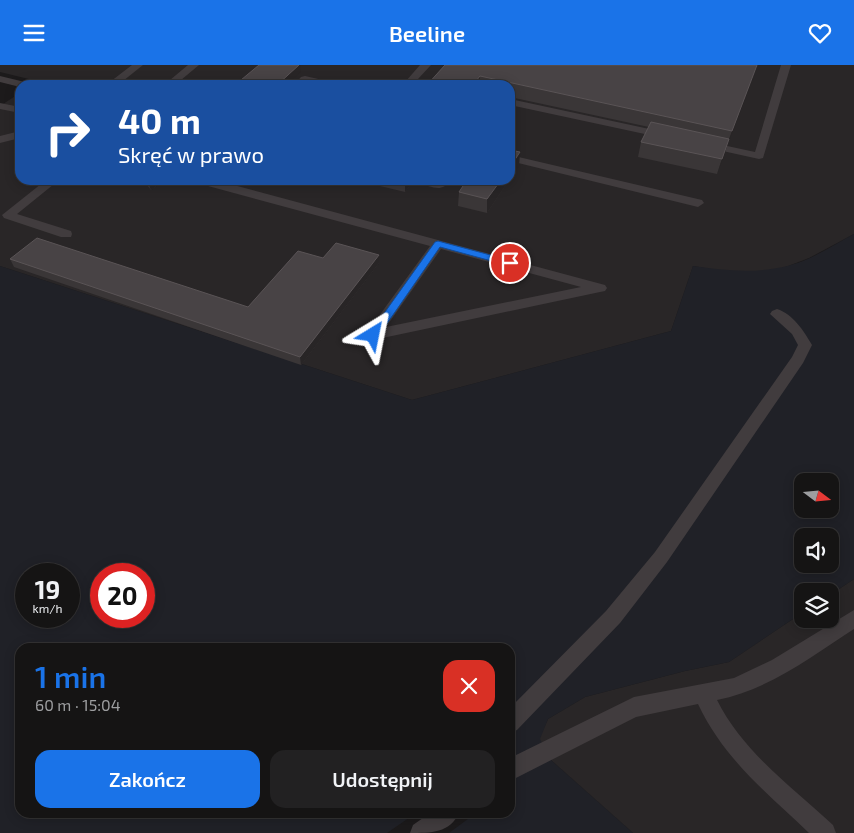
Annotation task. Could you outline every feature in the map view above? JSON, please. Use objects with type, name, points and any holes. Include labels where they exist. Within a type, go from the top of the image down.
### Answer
[{"type":"lane","points":[[118,80],[138,65]]},
{"type":"lane","points":[[175,80],[194,65]]},
{"type":"lane","points":[[412,80],[426,65]]},
{"type":"lane","points":[[515,103],[759,155],[786,65]]},
{"type":"lane","points":[[0,79],[15,83]]},
{"type":"lane","points":[[0,106],[15,109]]},
{"type":"lane","points":[[0,140],[15,136]]},
{"type":"lane","points":[[515,159],[698,203]]},
{"type":"lane","points":[[47,185],[8,215],[66,234]]},
{"type":"lane","points":[[220,185],[438,244],[447,247],[600,288],[373,335],[438,244]]},
{"type":"lane","points":[[515,718],[614,617],[649,572],[798,359],[806,345],[798,331],[777,314]]},
{"type":"lane","points":[[515,767],[634,707],[736,687],[779,667],[854,619]]},
{"type":"lane","points":[[703,694],[726,735],[746,758],[825,833]]},
{"type":"lane","points":[[422,833],[442,818]]},
{"type":"shaded area","points":[[0,65],[854,65],[854,234],[809,258],[783,268],[763,271],[722,271],[693,266],[671,331],[412,400],[0,266],[0,106],[15,96],[15,185],[515,185],[515,80],[33,80],[0,72]]},
{"type":"shaded area","points":[[854,234],[854,579],[839,589],[839,583],[794,583],[794,618],[729,662],[685,671],[585,697],[548,719],[540,739],[552,761],[633,833],[449,833],[469,818],[515,818],[515,643],[15,643],[15,818],[409,818],[387,833],[0,833],[0,266],[412,400],[671,331],[693,266],[737,271],[767,270],[810,258]]},
{"type":"shaded area","points":[[854,579],[854,833],[633,833],[552,761],[539,739],[548,719],[585,697],[685,671],[729,662],[794,618],[794,628],[839,628],[839,589]]},
{"type":"building","points":[[259,65],[299,65],[282,80],[241,80]]},
{"type":"building","points":[[445,65],[757,65],[732,131],[515,84],[515,80],[498,80],[480,76],[477,80],[432,80]]},
{"type":"building","points":[[651,122],[729,139],[722,159],[641,142]]},
{"type":"building","points":[[515,151],[520,152],[515,160]]},
{"type":"building","points":[[464,185],[497,185],[487,199],[459,192]]},
{"type":"building","points":[[37,238],[248,307],[298,251],[323,258],[336,243],[379,255],[300,357],[10,259]]},
{"type":"route","points":[[373,335],[438,244],[510,263]]}]
